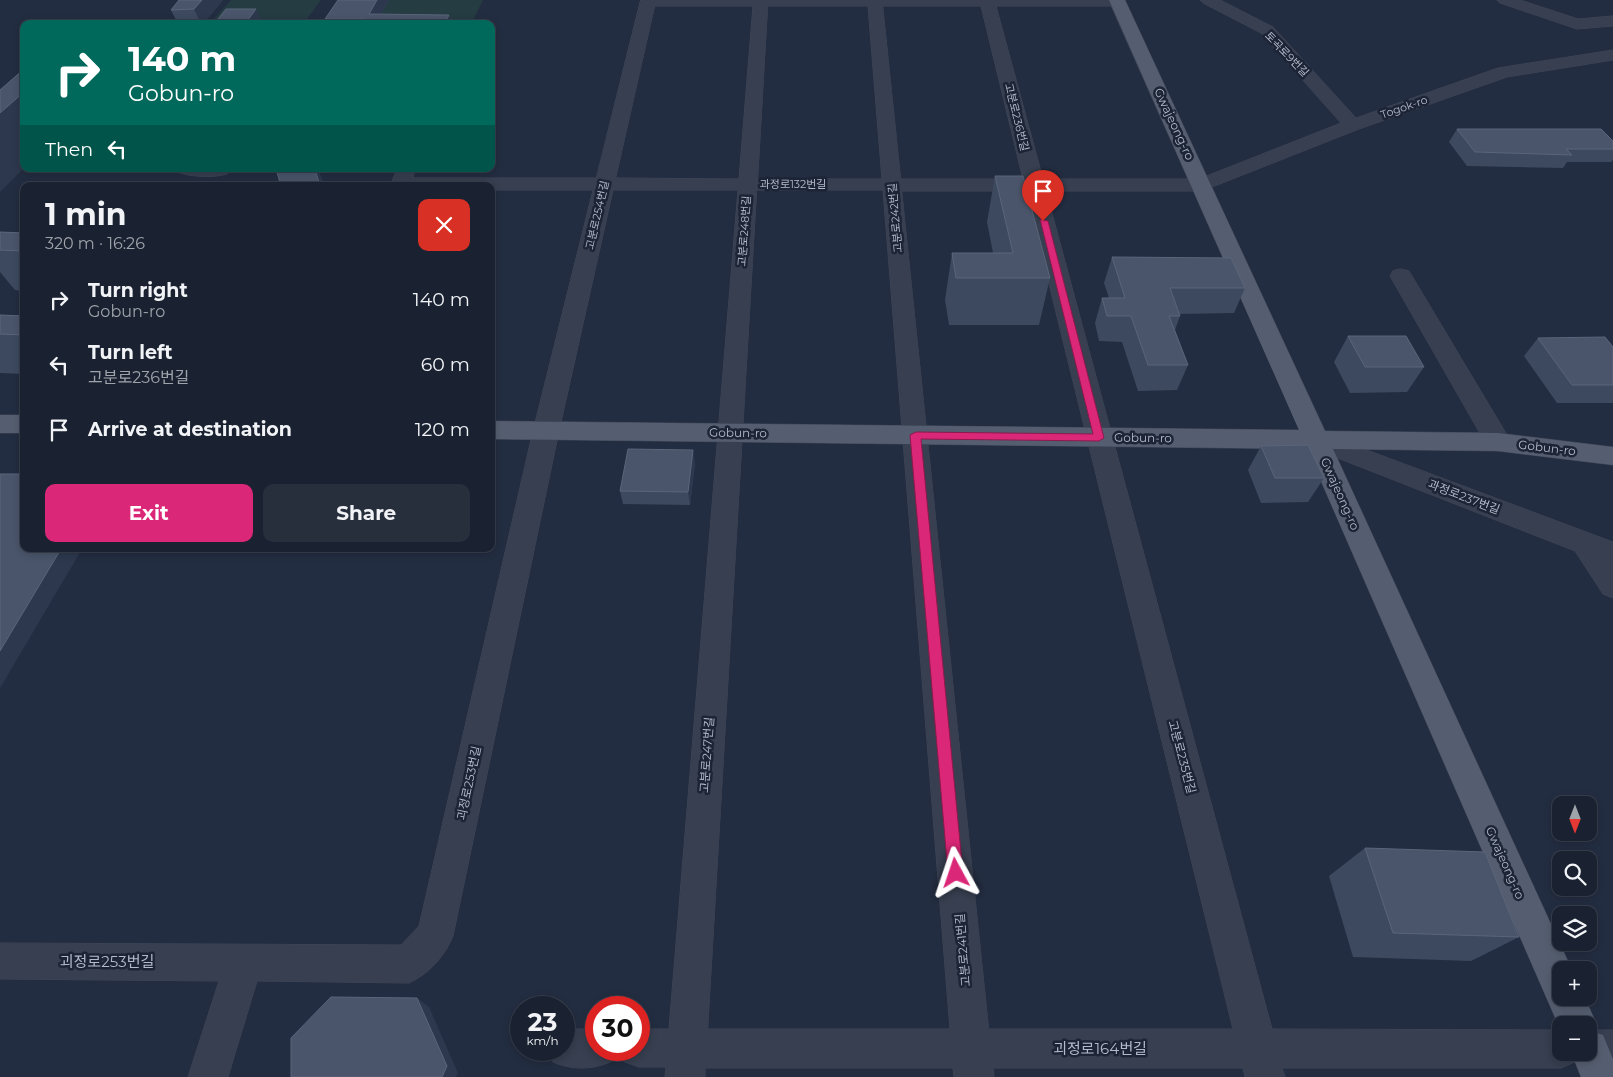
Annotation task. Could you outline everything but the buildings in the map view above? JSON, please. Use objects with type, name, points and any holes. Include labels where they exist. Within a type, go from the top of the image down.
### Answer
[{"type":"main road","name":"Gwajeong-ro","points":[[1118,1],[1552,968]]},
{"type":"main road","points":[[0,424],[20,424]]},
{"type":"main road","name":"Gobun-ro","points":[[495,430],[1498,442],[1613,456]]},
{"type":"main road","points":[[1594,1061],[1600,1077]]},
{"type":"street","name":"토곡로9번길","points":[[1208,0],[1267,30],[1353,125]]},
{"type":"street","points":[[1505,0],[1576,24],[1613,21]]},
{"type":"street","points":[[647,1],[1118,1]]},
{"type":"street","name":"고분로254번길","points":[[546,431],[647,1]]},
{"type":"street","name":"고분로248번길","points":[[729,433],[761,1]]},
{"type":"street","name":"고분로242번길","points":[[875,1],[916,435]]},
{"type":"street","name":"고분로236번길","points":[[987,1],[1099,438]]},
{"type":"street","name":"Togok-ro","points":[[1202,185],[1353,125],[1504,72],[1613,55]]},
{"type":"street","points":[[211,182],[219,172]]},
{"type":"street","name":"과정로132번길","points":[[403,176],[605,184],[1202,185]]},
{"type":"street","points":[[1402,276],[1498,442]]},
{"type":"street","name":"괴정로253번길","points":[[0,961],[409,964],[435,936],[546,431]]},
{"type":"street","name":"고분로247번길","points":[[686,1062],[729,433]]},
{"type":"street","name":"고분로241번길","points":[[916,435],[973,1063]]},
{"type":"street","name":"고분로235번길","points":[[1099,438],[1261,1063]]},
{"type":"street","name":"과정로237번길","points":[[1316,440],[1613,554]]},
{"type":"street","points":[[1585,543],[1613,586]]},
{"type":"street","points":[[208,1077],[244,962]]},
{"type":"street","name":"괴정로164번길","points":[[650,1051],[686,1062],[1261,1063],[1552,1049]]},
{"type":"street","points":[[1597,1049],[1613,1049]]},
{"type":"green space","points":[[231,0],[321,0],[307,19],[214,19]]},
{"type":"green space","points":[[380,0],[483,0],[473,20],[368,20]]},
{"type":"route","points":[[956,873],[916,435],[1099,438],[1043,221]]}]
